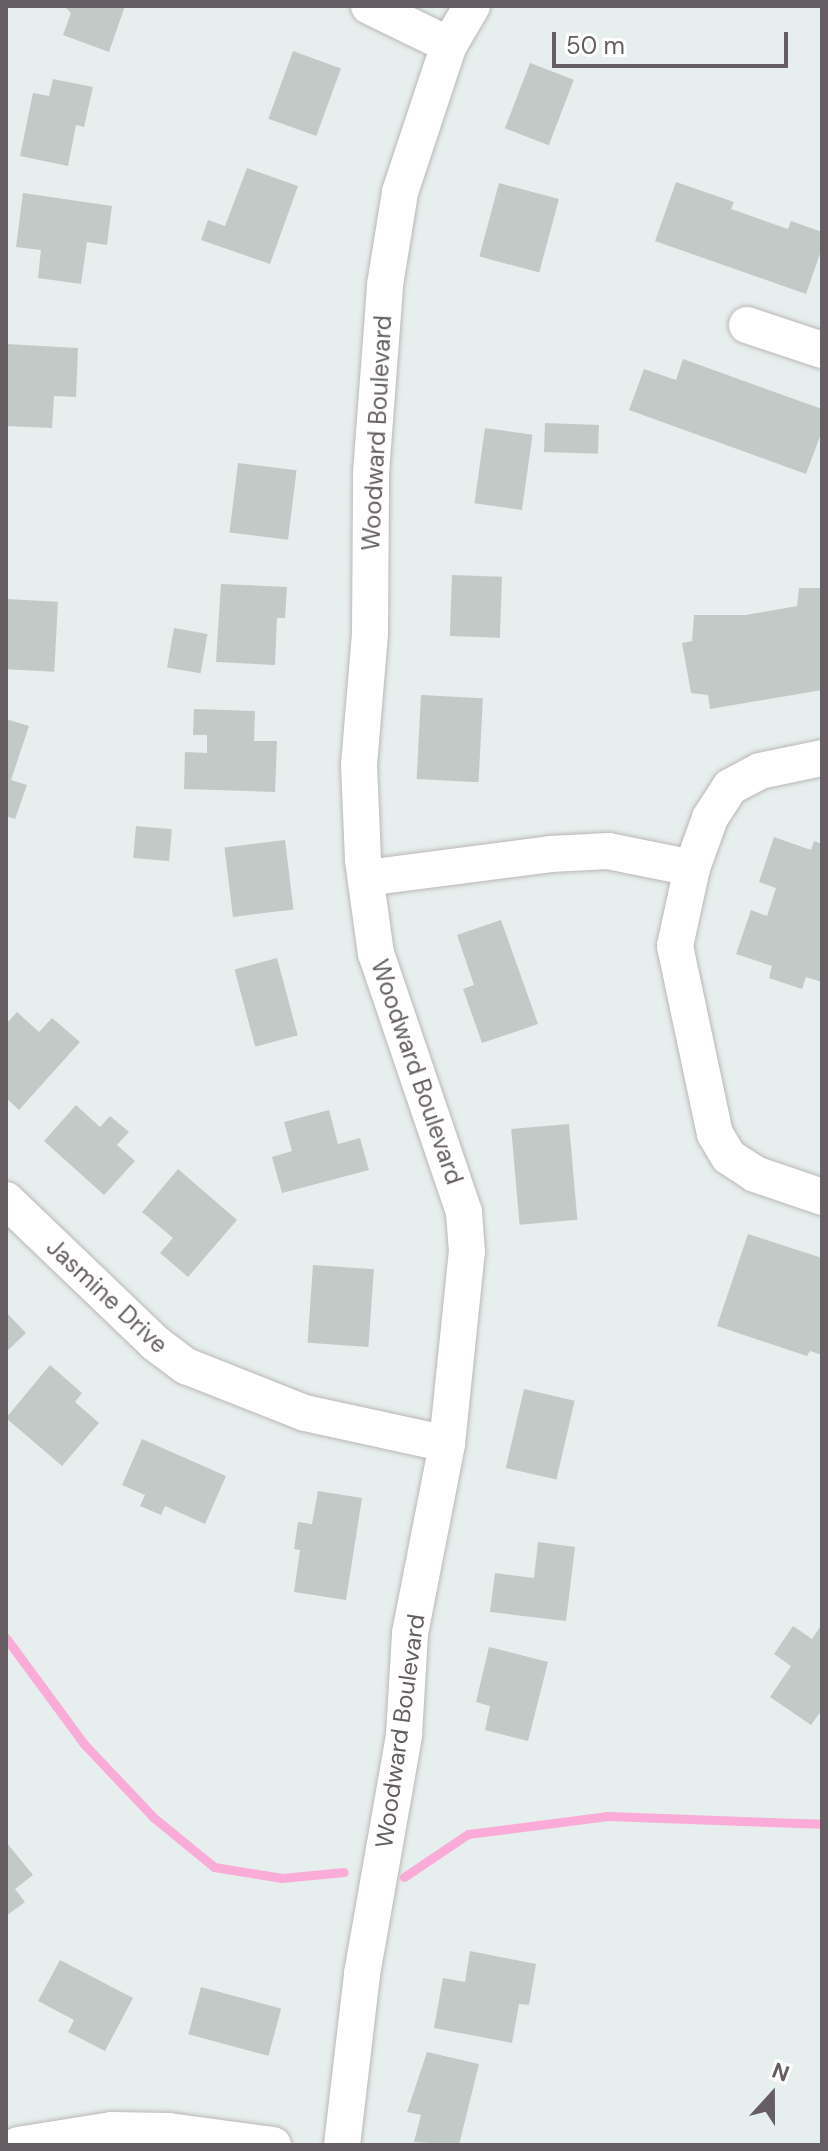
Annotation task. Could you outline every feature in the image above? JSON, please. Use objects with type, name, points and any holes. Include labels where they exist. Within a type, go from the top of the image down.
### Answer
[{"type":"street","points":[[369,6],[449,45]]},
{"type":"street","name":"Woodward Boulevard","points":[[342,2145],[362,1974],[404,1735],[410,1633],[447,1444],[461,1343],[467,1252],[464,1212],[376,954],[366,878],[359,765],[370,633],[371,473],[385,285],[400,192],[449,45],[472,6]]},
{"type":"street","points":[[747,325],[822,350]]},
{"type":"street","points":[[822,758],[760,771],[730,787],[710,818],[692,868],[675,946],[715,1134],[729,1157],[755,1174],[822,1197]]},
{"type":"street","points":[[366,878],[608,851],[692,868]]},
{"type":"street","name":"Jasmine Drive","points":[[6,1200],[155,1343],[186,1366],[305,1413],[447,1444]]},
{"type":"street","points":[[18,2145],[112,2130],[169,2131],[273,2145]]},
{"type":"building","points":[[64,6],[125,6],[109,52],[63,35],[71,13]]},
{"type":"building","points":[[293,51],[341,68],[316,136],[268,119]]},
{"type":"building","points":[[530,63],[574,80],[549,145],[505,128]]},
{"type":"building","points":[[53,79],[93,87],[84,127],[76,125],[68,166],[20,156],[33,93],[49,96]]},
{"type":"building","points":[[247,168],[298,186],[270,264],[201,240],[208,220],[225,226]]},
{"type":"building","points":[[676,182],[734,202],[731,209],[788,229],[791,221],[822,232],[822,248],[806,294],[655,241]]},
{"type":"building","points":[[499,183],[559,199],[539,272],[479,256]]},
{"type":"building","points":[[23,193],[112,206],[107,245],[87,242],[81,284],[38,278],[41,250],[16,247]]},
{"type":"building","points":[[6,344],[78,348],[76,397],[54,396],[52,428],[6,426]]},
{"type":"building","points":[[683,359],[822,409],[822,431],[806,474],[629,410],[644,369],[676,380]]},
{"type":"building","points":[[545,423],[599,425],[598,454],[544,452]]},
{"type":"building","points":[[485,428],[533,435],[522,510],[474,503]]},
{"type":"building","points":[[238,463],[297,470],[288,540],[229,532]]},
{"type":"building","points":[[452,575],[502,577],[500,638],[450,636]]},
{"type":"building","points":[[221,584],[287,587],[285,618],[277,618],[275,665],[216,662]]},
{"type":"building","points":[[799,588],[822,588],[822,690],[710,709],[708,695],[691,693],[682,643],[692,641],[694,615],[746,615],[797,606]]},
{"type":"building","points":[[6,599],[58,602],[54,672],[6,669]]},
{"type":"building","points":[[174,628],[207,634],[201,673],[167,667]]},
{"type":"building","points":[[421,695],[483,698],[479,782],[417,779]]},
{"type":"building","points":[[194,709],[255,711],[254,741],[277,741],[275,792],[184,789],[185,752],[207,753],[207,735],[193,735]]},
{"type":"building","points":[[6,719],[29,726],[11,780],[27,785],[15,819],[6,816]]},
{"type":"building","points":[[136,826],[172,829],[169,861],[133,858]]},
{"type":"building","points":[[774,837],[811,850],[814,841],[822,844],[822,982],[806,977],[802,989],[769,978],[772,966],[736,954],[751,910],[767,916],[776,888],[759,882]]},
{"type":"building","points":[[285,840],[294,909],[233,917],[224,847]]},
{"type":"building","points":[[501,920],[538,1024],[482,1043],[463,989],[474,985],[457,935]]},
{"type":"building","points":[[277,958],[298,1035],[255,1047],[234,969]]},
{"type":"building","points":[[17,1012],[39,1032],[52,1018],[80,1042],[19,1110],[6,1098],[6,1024]]},
{"type":"building","points":[[76,1105],[100,1127],[110,1116],[129,1132],[117,1145],[135,1161],[104,1195],[44,1141]]},
{"type":"building","points":[[329,1110],[338,1144],[360,1138],[369,1170],[282,1193],[272,1157],[292,1151],[284,1122]]},
{"type":"building","points":[[569,1124],[577,1220],[520,1225],[511,1129]]},
{"type":"building","points":[[178,1169],[237,1220],[188,1277],[160,1253],[173,1238],[142,1212]]},
{"type":"building","points":[[748,1234],[822,1258],[822,1355],[810,1351],[807,1356],[717,1326]]},
{"type":"building","points":[[313,1265],[374,1269],[368,1347],[308,1343]]},
{"type":"building","points":[[6,1312],[26,1333],[6,1352]]},
{"type":"building","points":[[50,1365],[82,1393],[75,1402],[99,1423],[62,1466],[6,1418]]},
{"type":"building","points":[[524,1389],[575,1401],[556,1480],[506,1468]]},
{"type":"building","points":[[142,1439],[226,1476],[205,1524],[165,1506],[161,1515],[140,1506],[145,1495],[122,1485]]},
{"type":"building","points":[[318,1491],[362,1498],[346,1600],[294,1592],[300,1550],[294,1549],[298,1522],[312,1524]]},
{"type":"building","points":[[538,1542],[575,1547],[566,1621],[490,1612],[495,1573],[534,1578]]},
{"type":"building","points":[[822,1624],[822,1710],[811,1725],[770,1697],[791,1666],[774,1654],[793,1626],[812,1639]]},
{"type":"building","points":[[489,1647],[548,1662],[528,1741],[485,1730],[490,1706],[476,1702]]},
{"type":"building","points":[[6,1842],[33,1875],[15,1889],[25,1902],[6,1916]]},
{"type":"building","points":[[470,1951],[536,1964],[529,2005],[519,2004],[512,2043],[434,2028],[443,1978],[465,1982]]},
{"type":"building","points":[[60,1960],[133,1998],[105,2051],[68,2032],[74,2020],[38,2001]]},
{"type":"building","points":[[201,1987],[281,2008],[268,2056],[188,2034]]},
{"type":"building","points":[[427,2052],[479,2064],[459,2145],[414,2142],[421,2115],[407,2112]]},
{"type":"waterway","points":[[6,1638],[85,1745],[153,1817],[214,1867],[282,1878],[344,1872]]},
{"type":"waterway","points":[[404,1877],[468,1834],[608,1816],[822,1824]]}]
